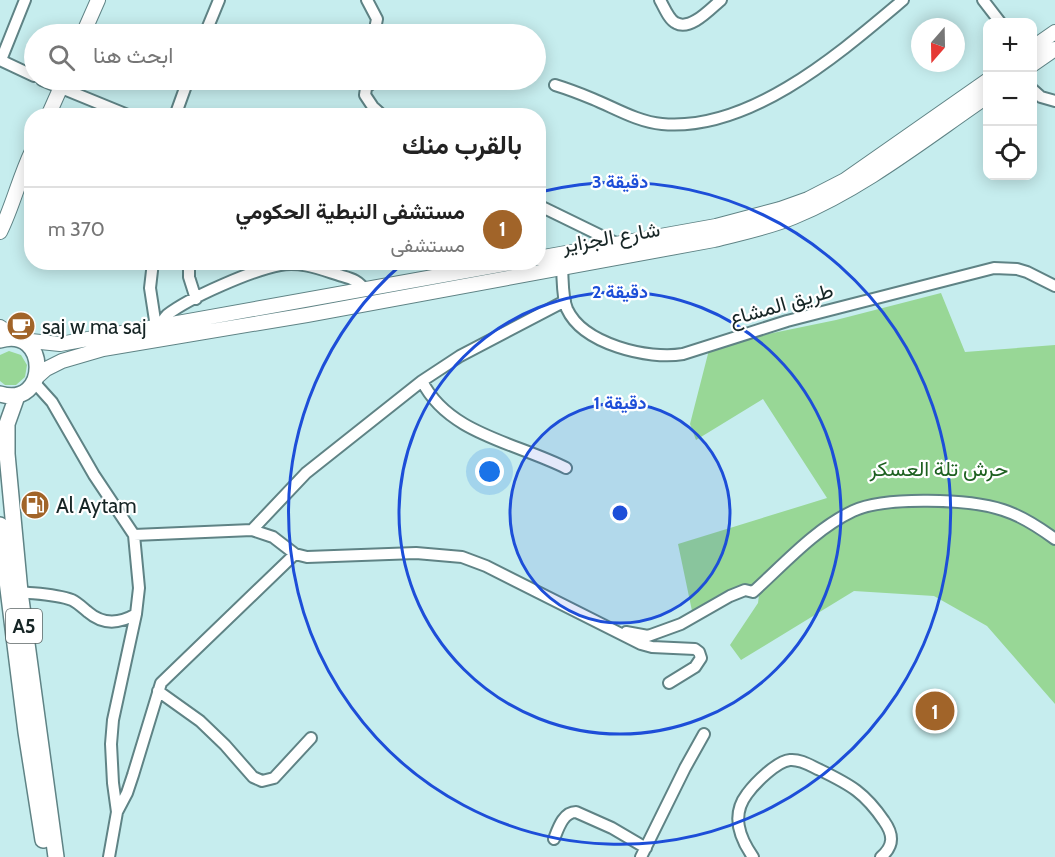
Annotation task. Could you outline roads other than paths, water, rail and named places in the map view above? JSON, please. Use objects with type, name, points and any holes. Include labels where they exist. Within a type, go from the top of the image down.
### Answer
[{"type":"highway","points":[[0,340],[19,339],[30,346],[39,366],[36,380],[27,391],[16,396],[0,394]]},
{"type":"highway","name":"A5","points":[[16,396],[7,424],[7,454],[20,592],[56,857]]},
{"type":"highway","name":"A5","points":[[0,525],[26,732],[46,857]]},
{"type":"main road","points":[[87,24],[98,0]]},
{"type":"main road","points":[[1037,45],[1055,32]]},
{"type":"main road","points":[[1037,62],[1055,49]]},
{"type":"main road","name":"شارع الجزاير","points":[[546,257],[744,219],[808,199],[845,180],[983,83]]},
{"type":"main road","points":[[52,108],[59,90]]},
{"type":"main road","name":"شارع الجزاير","points":[[36,380],[46,369],[62,361],[103,350],[714,240],[769,226],[792,218],[869,178],[983,99]]},
{"type":"main road","points":[[0,214],[24,169]]},
{"type":"main road","points":[[0,232],[9,213],[15,189]]},
{"type":"main road","points":[[0,327],[19,339],[60,344],[478,270]]},
{"type":"street","points":[[24,71],[1,60],[25,0]]},
{"type":"street","points":[[209,24],[219,0]]},
{"type":"street","points":[[367,0],[377,19],[376,24]]},
{"type":"street","points":[[660,0],[674,22],[683,25],[697,20],[721,0]]},
{"type":"street","points":[[555,85],[623,112],[662,124],[688,123],[718,117],[770,99],[825,62],[903,0]]},
{"type":"street","points":[[983,0],[997,18]]},
{"type":"street","points":[[75,90],[113,108]]},
{"type":"street","points":[[178,108],[184,90]]},
{"type":"street","points":[[366,90],[365,95],[375,108]]},
{"type":"street","points":[[1037,93],[1055,101]]},
{"type":"street","points":[[546,209],[618,244]]},
{"type":"street","name":"طريق المشاع","points":[[562,268],[567,309],[579,325],[603,341],[634,351],[667,355],[683,354],[787,321],[994,268],[1017,269],[1055,286]]},
{"type":"street","points":[[152,270],[150,288],[158,326]]},
{"type":"street","points":[[189,270],[196,299]]},
{"type":"street","points":[[158,326],[168,314],[196,299],[239,278],[264,270]]},
{"type":"street","points":[[322,270],[355,280],[362,285],[364,291]]},
{"type":"street","points":[[252,530],[306,473],[422,381],[460,356],[565,301]]},
{"type":"street","points":[[36,380],[134,535],[138,588],[136,615],[111,744],[111,768],[117,812]]},
{"type":"street","points":[[422,381],[438,405],[460,422],[566,468]]},
{"type":"street","points":[[613,630],[648,636],[681,624],[730,596],[745,590],[753,592],[827,527],[853,511],[876,503],[977,504],[1015,515],[1055,539]]},
{"type":"street","points":[[134,535],[252,530],[273,537],[295,554],[317,558],[416,553],[462,557],[486,566],[613,630],[652,647],[695,648],[701,658],[695,667],[669,683]]},
{"type":"street","points":[[109,857],[117,812],[133,775],[161,683],[295,554]]},
{"type":"street","points":[[20,592],[73,601],[94,617],[111,623],[136,615]]},
{"type":"street","points":[[158,691],[200,721],[253,777],[262,781],[274,778],[311,738]]},
{"type":"street","points":[[554,839],[567,815],[570,812],[576,812],[612,828],[644,853],[704,734]]},
{"type":"street","points":[[753,857],[738,828],[738,815],[742,800],[760,779],[781,762],[794,760],[801,761],[849,785],[875,807],[892,835],[889,848],[881,857]]},
{"type":"place","name":"saj w ma saj","points":[[21,326]]},
{"type":"place","name":"Al Aytam","points":[[35,505]]},
{"type":"place","name":"مستشفى النبطية الحكومي","points":[[935,711]]},
{"type":"park label","name":"حرش تلة العسكر","points":[[939,468]]}]
